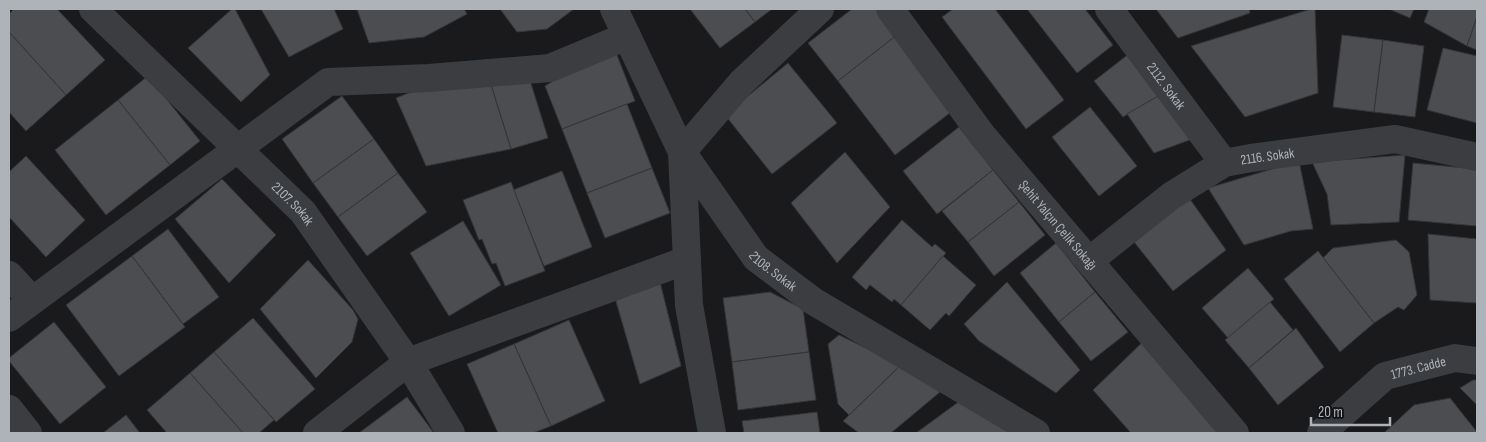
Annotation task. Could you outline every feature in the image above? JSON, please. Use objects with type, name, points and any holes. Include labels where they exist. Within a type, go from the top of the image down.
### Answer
[{"type":"street","name":"2107. Sokak","points":[[93,9],[303,212],[408,362],[451,433]]},
{"type":"street","name":"2108. Sokak","points":[[614,9],[682,152],[756,258],[813,301],[1036,433]]},
{"type":"street","points":[[712,433],[689,305],[682,152],[741,83],[820,9]]},
{"type":"street","name":"Şehit Yalçın Çelik Sokağı","points":[[890,9],[982,135],[1235,433]]},
{"type":"street","name":"2112. Sokak","points":[[1109,9],[1224,163]]},
{"type":"street","points":[[9,318],[236,148],[328,82],[429,78],[550,68],[627,36]]},
{"type":"street","name":"2116. Sokak","points":[[1088,261],[1171,196],[1224,163],[1395,139],[1477,157]]},
{"type":"street","points":[[317,433],[408,362],[687,260]]},
{"type":"street","points":[[9,275],[32,300]]},
{"type":"street","name":"1773. Cadde","points":[[1321,433],[1385,376],[1455,358],[1477,361]]},
{"type":"street","points":[[9,410],[28,433]]},
{"type":"building","points":[[14,9],[57,9],[105,60],[66,95],[9,32],[9,14]]},
{"type":"building","points":[[232,9],[235,9],[270,75],[241,102],[188,48]]},
{"type":"building","points":[[261,9],[334,9],[343,29],[289,57]]},
{"type":"building","points":[[357,9],[464,9],[467,14],[424,37],[369,43]]},
{"type":"building","points":[[500,9],[574,9],[547,29],[517,32]]},
{"type":"building","points":[[690,9],[745,9],[755,22],[720,48]]},
{"type":"building","points":[[745,9],[772,9],[755,22]]},
{"type":"building","points":[[852,9],[877,9],[897,35],[838,81],[808,43]]},
{"type":"building","points":[[953,9],[995,9],[1064,100],[1026,129],[942,17]]},
{"type":"building","points":[[1027,9],[1085,9],[1113,45],[1077,73]]},
{"type":"building","points":[[1156,9],[1249,9],[1250,13],[1178,38]]},
{"type":"building","points":[[1315,9],[1318,93],[1245,117],[1191,46]]},
{"type":"building","points":[[1389,9],[1414,9],[1410,18]]},
{"type":"building","points":[[1429,9],[1477,9],[1477,17],[1467,46],[1424,22]]},
{"type":"building","points":[[1477,17],[1477,50],[1467,46]]},
{"type":"building","points":[[9,32],[66,95],[26,131],[9,112]]},
{"type":"building","points":[[897,35],[955,109],[895,155],[838,81]]},
{"type":"building","points":[[1342,35],[1383,40],[1374,112],[1333,107]]},
{"type":"building","points":[[1383,40],[1424,46],[1415,117],[1374,112]]},
{"type":"building","points":[[613,45],[635,101],[562,129],[545,86]]},
{"type":"building","points":[[1443,48],[1477,56],[1477,123],[1427,110]]},
{"type":"building","points":[[1130,53],[1165,92],[1123,117],[1094,81]]},
{"type":"building","points":[[788,63],[837,123],[772,174],[725,115]]},
{"type":"building","points":[[528,74],[548,138],[511,149],[491,85]]},
{"type":"building","points":[[148,76],[200,141],[170,165],[118,100]]},
{"type":"building","points":[[491,85],[511,149],[426,166],[396,98],[411,92]]},
{"type":"building","points":[[1167,91],[1195,138],[1154,153],[1127,114]]},
{"type":"building","points":[[342,96],[374,139],[313,183],[282,139]]},
{"type":"building","points":[[118,100],[170,165],[106,215],[55,150]]},
{"type":"building","points":[[627,104],[652,168],[587,193],[562,129]]},
{"type":"building","points":[[1090,107],[1137,166],[1099,196],[1052,137]]},
{"type":"building","points":[[959,127],[993,170],[937,214],[903,171]]},
{"type":"building","points":[[374,139],[398,173],[338,217],[313,183]]},
{"type":"building","points":[[845,152],[890,207],[837,263],[791,203]]},
{"type":"building","points":[[1405,155],[1399,222],[1331,225],[1327,194],[1312,162]]},
{"type":"building","points":[[26,156],[85,220],[46,257],[9,217],[9,172]]},
{"type":"building","points":[[1299,161],[1313,229],[1291,231],[1244,245],[1208,188]]},
{"type":"building","points":[[1413,163],[1477,169],[1477,226],[1408,220]]},
{"type":"building","points":[[652,168],[670,213],[605,238],[587,193]]},
{"type":"building","points":[[993,170],[1019,202],[968,242],[942,211]]},
{"type":"building","points":[[562,171],[592,247],[544,266],[513,190]]},
{"type":"building","points":[[398,173],[427,212],[367,256],[338,217]]},
{"type":"building","points":[[222,179],[276,235],[229,283],[175,219]]},
{"type":"building","points":[[511,182],[545,271],[505,286],[496,263],[492,264],[482,239],[479,240],[463,200]]},
{"type":"building","points":[[1187,195],[1226,250],[1173,291],[1127,233]]},
{"type":"building","points":[[1019,202],[1045,235],[994,276],[968,242]]},
{"type":"building","points":[[902,220],[932,247],[935,244],[946,253],[901,305],[894,299],[892,302],[870,285],[866,290],[852,277]]},
{"type":"building","points":[[463,221],[501,285],[449,316],[410,253]]},
{"type":"building","points":[[168,229],[219,297],[183,324],[132,256]]},
{"type":"building","points":[[1428,234],[1477,239],[1477,303],[1430,300]]},
{"type":"building","points":[[1396,240],[1409,252],[1417,295],[1404,310],[1398,307],[1374,323],[1323,258],[1333,248]]},
{"type":"building","points":[[1056,243],[1095,292],[1059,322],[1020,273]]},
{"type":"building","points":[[1318,251],[1374,323],[1340,352],[1284,279]]},
{"type":"building","points":[[132,256],[185,327],[119,376],[66,305]]},
{"type":"building","points":[[943,256],[976,285],[949,316],[946,313],[930,330],[901,305]]},
{"type":"building","points":[[308,260],[353,310],[358,319],[352,342],[316,378],[260,309]]},
{"type":"building","points":[[1248,268],[1274,299],[1228,338],[1202,308]]},
{"type":"building","points":[[660,282],[681,366],[640,384],[615,298]]},
{"type":"building","points":[[1007,282],[1080,370],[1056,393],[979,341],[964,324]]},
{"type":"building","points":[[770,292],[803,309],[809,352],[732,362],[723,298]]},
{"type":"building","points":[[1095,292],[1128,332],[1091,361],[1059,322]]},
{"type":"building","points":[[1270,302],[1293,330],[1249,368],[1225,340]]},
{"type":"building","points":[[253,318],[315,389],[276,422],[214,352]]},
{"type":"building","points":[[569,320],[605,401],[551,426],[514,344]]},
{"type":"building","points":[[54,322],[106,387],[60,424],[9,361],[9,358]]},
{"type":"building","points":[[1296,328],[1324,367],[1278,405],[1249,368]]},
{"type":"building","points":[[839,335],[901,365],[849,415],[838,404],[828,344]]},
{"type":"building","points":[[1150,335],[1232,433],[1131,433],[1093,390]]},
{"type":"building","points":[[514,344],[551,426],[533,433],[498,433],[467,364]]},
{"type":"building","points":[[214,352],[274,420],[259,433],[243,433],[190,373]]},
{"type":"building","points":[[809,352],[816,400],[738,410],[732,362]]},
{"type":"building","points":[[901,365],[940,392],[891,433],[859,433],[843,421]]},
{"type":"building","points":[[190,373],[243,433],[167,433],[147,410]]},
{"type":"building","points":[[1473,380],[1477,380],[1477,405],[1460,388]]},
{"type":"building","points":[[968,395],[1012,433],[916,433]]},
{"type":"building","points":[[407,397],[434,433],[359,433]]},
{"type":"building","points":[[1450,398],[1476,433],[1384,433],[1414,405]]},
{"type":"building","points":[[817,412],[820,433],[744,433],[742,421]]},
{"type":"building","points":[[126,415],[140,433],[103,433]]}]
